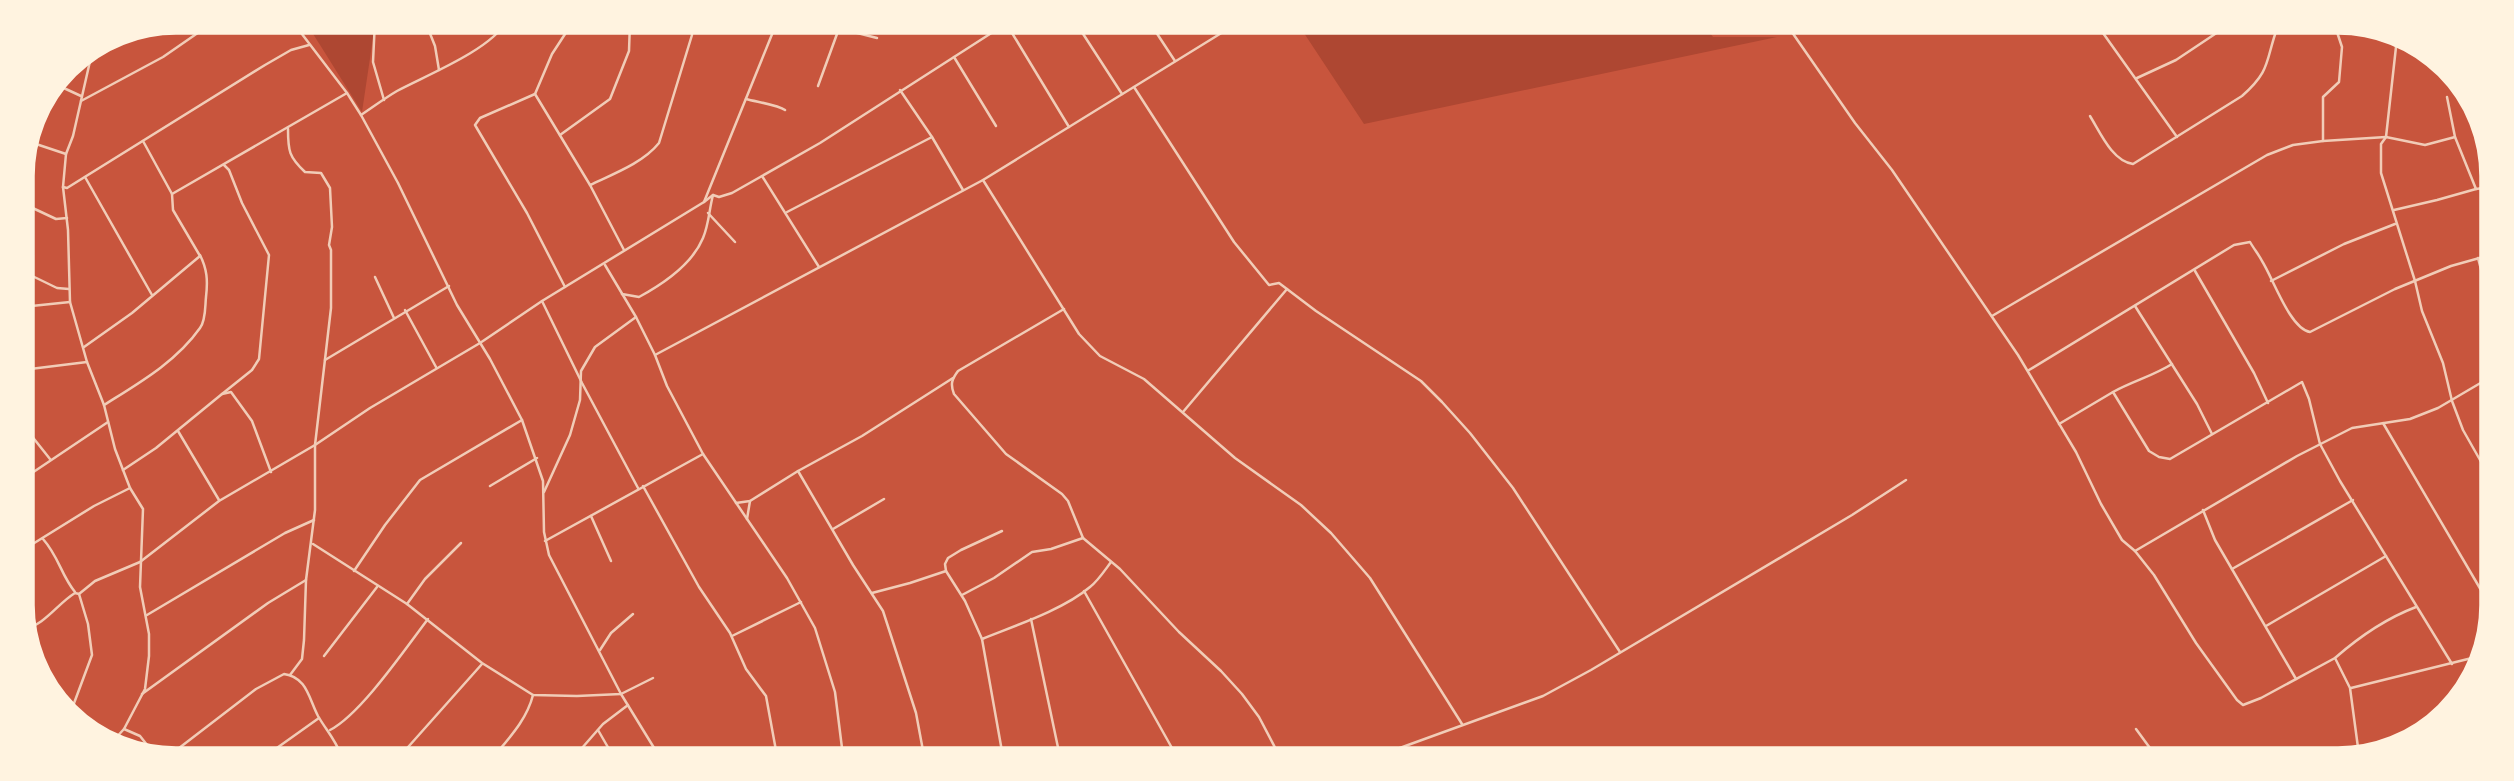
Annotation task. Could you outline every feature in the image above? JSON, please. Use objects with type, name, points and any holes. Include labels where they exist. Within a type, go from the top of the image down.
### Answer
[{"type":"street","points":[[1793,33],[1855,123],[1892,170],[2027,370],[2076,452],[2122,540],[2135,551],[2154,575],[2236,700],[2243,705],[2296,679],[2335,658],[2349,645],[2400,613],[2416,607]]},
{"type":"street","points":[[2104,33],[2177,138]]},
{"type":"street","points":[[2137,78],[2176,60],[2216,33]]},
{"type":"street","points":[[2090,116],[2113,152],[2130,164],[2177,138],[2242,96],[2262,76],[2271,56],[2276,33]]},
{"type":"street","points":[[2323,141],[2323,97],[2339,82],[2342,47],[2337,33]]},
{"type":"street","points":[[81,101],[163,57],[196,34]]},
{"type":"street","points":[[301,34],[361,115],[457,305],[522,420],[537,458],[542,481],[545,541],[549,555],[621,694],[654,748]]},
{"type":"street","points":[[374,34],[373,62],[384,100]]},
{"type":"street","points":[[430,34],[435,46],[439,70]]},
{"type":"street","points":[[361,115],[496,34]]},
{"type":"street","points":[[565,34],[552,54],[535,94],[480,118],[475,125],[527,213],[565,287]]},
{"type":"street","points":[[560,135],[610,99],[629,51],[630,34]]},
{"type":"street","points":[[590,185],[636,162],[659,143],[692,34]]},
{"type":"street","points":[[704,202],[773,34]]},
{"type":"street","points":[[818,86],[838,34]]},
{"type":"street","points":[[862,34],[877,37]]},
{"type":"street","points":[[713,195],[719,197],[732,192],[820,143],[989,34]]},
{"type":"street","points":[[1012,34],[1069,127]]},
{"type":"street","points":[[1083,34],[1122,94]]},
{"type":"street","points":[[1157,34],[1175,61]]},
{"type":"street","points":[[655,355],[983,180],[1220,34]]},
{"type":"street","points":[[63,187],[85,177],[265,65],[291,50],[309,45]]},
{"type":"street","points":[[2396,46],[2386,137],[2382,144],[2381,173],[2422,311],[2443,363],[2452,401],[2463,430],[2481,462]]},
{"type":"street","points":[[954,57],[996,126]]},
{"type":"street","points":[[89,63],[66,154],[63,187],[67,218],[70,302],[123,470],[144,516],[140,587],[146,616],[149,656],[142,694],[118,736]]},
{"type":"street","points":[[64,88],[81,96]]},
{"type":"street","points":[[1134,88],[1234,242],[1269,285],[1279,283],[1421,382],[1470,433],[1513,488],[1620,652]]},
{"type":"street","points":[[900,90],[964,190]]},
{"type":"street","points":[[172,194],[347,93]]},
{"type":"street","points":[[535,94],[590,185],[624,250]]},
{"type":"street","points":[[2446,97],[2455,137],[2476,189]]},
{"type":"street","points":[[746,99],[774,107],[780,106],[785,110]]},
{"type":"street","points":[[288,129],[288,150],[297,164],[305,172],[321,173],[330,188],[332,227],[329,245],[331,308],[315,445],[313,544],[306,580],[302,659],[290,675]]},
{"type":"street","points":[[787,212],[932,137]]},
{"type":"street","points":[[1991,316],[2267,155],[2293,145],[2323,141],[2386,137],[2417,145],[2455,137]]},
{"type":"street","points":[[84,347],[109,331],[200,256],[173,210],[172,194],[142,141]]},
{"type":"street","points":[[37,144],[66,154]]},
{"type":"street","points":[[123,470],[178,431],[252,370],[259,359],[269,255],[242,203],[229,170],[224,165]]},
{"type":"street","points":[[762,176],[819,267]]},
{"type":"street","points":[[85,177],[152,295]]},
{"type":"street","points":[[983,180],[1079,334],[1100,356],[1143,379],[1236,458],[1301,505],[1350,553],[1370,578],[1462,724]]},
{"type":"street","points":[[2393,210],[2481,188]]},
{"type":"street","points":[[36,627],[65,599],[95,580],[140,562],[219,501],[315,445],[436,367],[480,343],[542,301],[605,265],[624,250],[713,195]]},
{"type":"street","points":[[622,294],[639,297],[694,255],[703,239],[713,195]]},
{"type":"street","points":[[34,209],[56,219],[67,218]]},
{"type":"street","points":[[708,212],[735,242]]},
{"type":"street","points":[[2271,281],[2344,244],[2397,223]]},
{"type":"street","points":[[2027,370],[2234,245],[2250,243],[2297,324],[2304,331],[2310,332],[2395,289],[2481,257]]},
{"type":"street","points":[[104,405],[182,351],[200,328],[208,281],[206,268],[197,251]]},
{"type":"street","points":[[2478,258],[2481,269]]},
{"type":"street","points":[[605,265],[636,317],[667,386],[703,454],[787,578],[815,628],[831,676],[843,748]]},
{"type":"street","points":[[2194,270],[2254,373],[2268,403]]},
{"type":"street","points":[[34,277],[57,288],[69,289]]},
{"type":"street","points":[[375,278],[394,318]]},
{"type":"street","points":[[326,359],[449,286]]},
{"type":"street","points":[[1183,413],[1287,289]]},
{"type":"street","points":[[542,301],[638,488]]},
{"type":"street","points":[[34,306],[70,302]]},
{"type":"street","points":[[2135,306],[2197,404],[2212,434]]},
{"type":"street","points":[[1064,309],[958,371],[951,386],[954,394],[1006,454],[1025,465],[1068,501],[1083,538],[1120,569],[1179,632],[1222,671],[1259,717],[1275,747]]},
{"type":"street","points":[[405,310],[436,367]]},
{"type":"street","points":[[543,493],[570,435],[580,400],[581,371],[595,347],[636,317]]},
{"type":"street","points":[[34,369],[87,362]]},
{"type":"street","points":[[2059,424],[2131,382],[2153,376],[2172,364]]},
{"type":"street","points":[[736,503],[750,501],[862,436],[953,378]]},
{"type":"street","points":[[2113,392],[2149,452],[2170,459],[2302,382],[2320,444],[2452,664]]},
{"type":"street","points":[[2135,551],[2203,510],[2352,428],[2410,419],[2452,401],[2481,383]]},
{"type":"street","points":[[222,394],[234,394],[251,421],[271,472]]},
{"type":"street","points":[[354,570],[420,480],[522,420]]},
{"type":"street","points":[[33,471],[108,422]]},
{"type":"street","points":[[2382,423],[2481,590]]},
{"type":"street","points":[[178,431],[219,501]]},
{"type":"street","points":[[33,438],[50,459]]},
{"type":"street","points":[[545,541],[703,454]]},
{"type":"street","points":[[490,486],[537,458]]},
{"type":"street","points":[[798,471],[883,611],[911,692],[922,748]]},
{"type":"street","points":[[542,481],[552,474]]},
{"type":"street","points":[[1400,747],[1543,696],[1852,515],[1906,480]]},
{"type":"street","points":[[642,486],[699,587],[732,636],[746,669],[766,696],[775,748]]},
{"type":"street","points":[[33,544],[94,506],[130,488]]},
{"type":"street","points":[[832,530],[884,499]]},
{"type":"street","points":[[2232,569],[2353,500]]},
{"type":"street","points":[[747,520],[750,501]]},
{"type":"street","points":[[2203,510],[2215,540],[2296,679]]},
{"type":"street","points":[[591,516],[611,561]]},
{"type":"street","points":[[146,616],[285,533],[314,520]]},
{"type":"street","points":[[1001,748],[982,639],[962,595],[946,571],[948,558],[1002,531]]},
{"type":"street","points":[[43,538],[77,593],[88,624],[92,655],[74,704]]},
{"type":"street","points":[[962,595],[994,578],[1032,552],[1051,549],[1083,538]]},
{"type":"street","points":[[407,604],[425,579],[461,543]]},
{"type":"street","points":[[313,544],[407,604],[482,663],[533,695],[621,694],[653,678]]},
{"type":"street","points":[[2266,626],[2386,556]]},
{"type":"street","points":[[982,639],[1031,619],[1091,587],[1111,562]]},
{"type":"street","points":[[872,593],[946,571]]},
{"type":"street","points":[[142,694],[268,603],[306,580]]},
{"type":"street","points":[[324,656],[377,587]]},
{"type":"street","points":[[1084,591],[1172,748]]},
{"type":"street","points":[[732,636],[801,602]]},
{"type":"street","points":[[599,651],[611,633],[633,614]]},
{"type":"street","points":[[330,730],[342,724],[358,707],[428,619]]},
{"type":"street","points":[[1031,619],[1057,748]]},
{"type":"street","points":[[2335,658],[2350,688],[2358,746]]},
{"type":"street","points":[[2350,688],[2470,659]]},
{"type":"street","points":[[407,748],[482,663]]},
{"type":"street","points":[[179,748],[256,689],[276,677],[290,675],[298,678],[308,691],[319,718],[330,730],[338,748]]},
{"type":"street","points":[[501,748],[516,730],[530,706],[533,695]]},
{"type":"street","points":[[582,748],[598,730],[628,705]]},
{"type":"street","points":[[277,748],[319,718]]},
{"type":"street","points":[[124,729],[140,736],[147,745]]},
{"type":"street","points":[[2136,729],[2149,747]]},
{"type":"street","points":[[598,730],[608,748]]},
{"type":"shaded area","points":[[1304,33],[1710,33],[1713,37],[1777,37],[1364,124]]},
{"type":"shaded area","points":[[313,34],[373,34],[362,112]]}]
